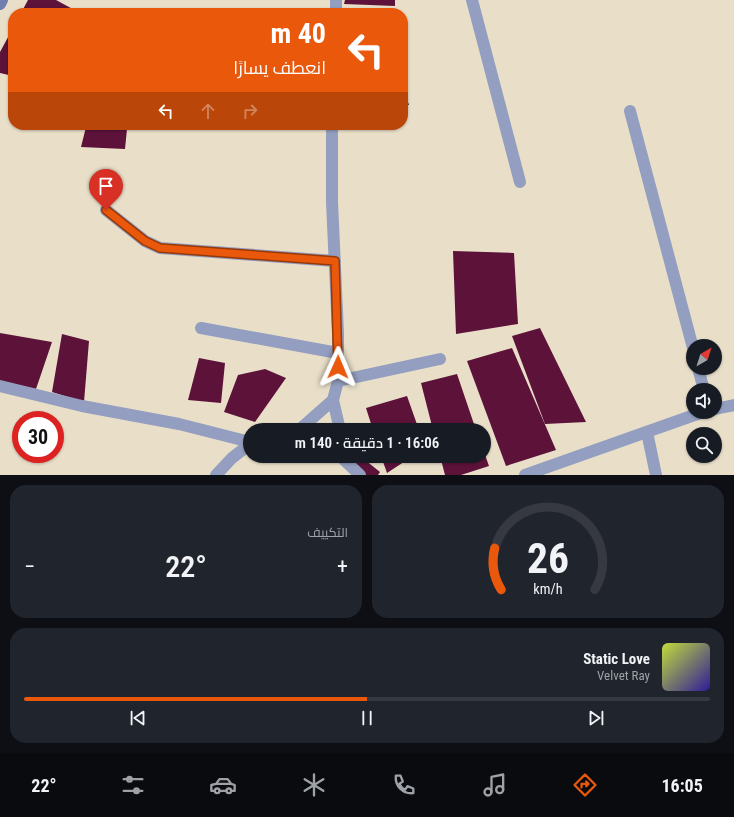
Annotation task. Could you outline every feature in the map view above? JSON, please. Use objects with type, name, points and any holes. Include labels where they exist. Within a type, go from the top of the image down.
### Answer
[{"type":"street","points":[[0,4],[2,0]]},
{"type":"street","points":[[472,0],[520,182]]},
{"type":"street","points":[[630,111],[691,339]]},
{"type":"street","points":[[332,130],[338,353],[338,381],[333,400],[338,423]]},
{"type":"street","points":[[106,210],[145,241],[160,248],[335,261]]},
{"type":"street","points":[[201,328],[338,353]]},
{"type":"street","points":[[338,381],[440,359]]},
{"type":"street","points":[[0,386],[82,406],[179,424],[243,441]]},
{"type":"street","points":[[308,423],[333,400]]},
{"type":"street","points":[[722,408],[734,405]]},
{"type":"street","points":[[525,475],[686,418]]},
{"type":"street","points":[[647,432],[656,475]]},
{"type":"street","points":[[216,475],[243,449]]},
{"type":"street","points":[[348,463],[360,475]]},
{"type":"building","points":[[28,0],[56,0],[71,8],[24,8]]},
{"type":"building","points":[[345,0],[395,0],[395,6],[344,4]]},
{"type":"building","points":[[8,37],[8,75],[0,73],[0,52]]},
{"type":"building","points":[[85,130],[127,130],[125,149],[81,147]]},
{"type":"building","points":[[453,251],[514,253],[518,324],[456,334]]},
{"type":"building","points":[[540,328],[586,422],[545,424],[512,336]]},
{"type":"building","points":[[0,333],[52,342],[36,389],[0,381]]},
{"type":"building","points":[[62,334],[89,341],[84,402],[52,392]]},
{"type":"building","points":[[512,348],[556,450],[506,466],[467,361]]},
{"type":"building","points":[[199,358],[225,363],[221,403],[188,400]]},
{"type":"building","points":[[265,369],[286,378],[255,422],[224,412],[238,375]]},
{"type":"building","points":[[457,374],[474,423],[431,423],[421,383]]},
{"type":"building","points":[[407,396],[417,423],[371,423],[366,408]]},
{"type":"building","points":[[353,463],[369,463],[380,472],[378,475],[366,475]]},
{"type":"building","points":[[383,463],[402,463],[387,473]]},
{"type":"building","points":[[442,463],[488,463],[489,466],[461,475],[445,475]]},
{"type":"route","points":[[106,210],[154,247],[335,261],[338,367]]}]
